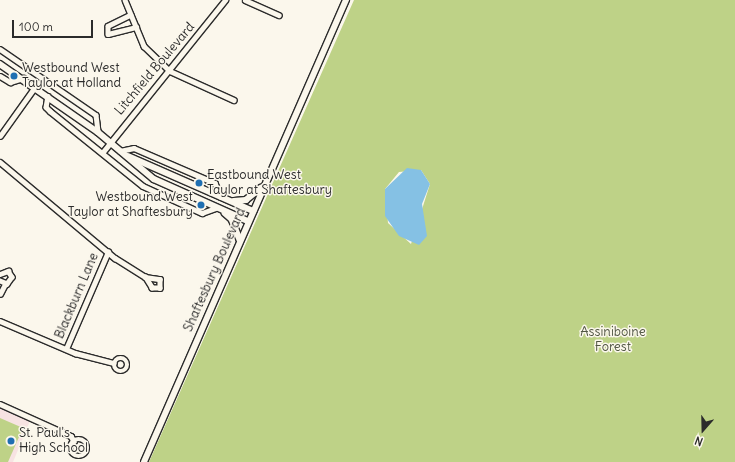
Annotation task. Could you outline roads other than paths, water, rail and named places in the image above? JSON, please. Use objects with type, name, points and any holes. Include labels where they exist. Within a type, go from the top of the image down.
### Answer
[{"type":"street","points":[[125,0],[144,46],[170,71],[234,100]]},
{"type":"street","name":"Litchfield Boulevard","points":[[103,152],[109,142],[170,71],[225,0]]},
{"type":"street","points":[[245,0],[279,15]]},
{"type":"street","name":"Shaftesbury Boulevard","points":[[144,462],[248,221],[346,0]]},
{"type":"street","points":[[131,15],[108,26],[108,34],[136,27]]},
{"type":"street","points":[[0,49],[96,116],[98,132]]},
{"type":"street","points":[[0,64],[23,78],[98,132],[154,179],[248,221]]},
{"type":"street","points":[[0,76],[10,82],[23,78]]},
{"type":"street","points":[[0,136],[35,87]]},
{"type":"street","points":[[48,96],[46,108],[50,112],[103,152],[149,190],[202,214],[216,208]]},
{"type":"street","points":[[120,151],[134,148],[215,183],[220,197]]},
{"type":"street","points":[[125,156],[253,211]]},
{"type":"street","points":[[0,162],[108,252],[145,277]]},
{"type":"street","points":[[228,200],[248,199],[266,182]]},
{"type":"street","points":[[223,211],[232,219],[240,240]]},
{"type":"street","name":"Blackburn Lane","points":[[66,350],[108,252]]},
{"type":"street","points":[[0,274],[5,271],[11,274],[11,281],[2,282],[0,294]]},
{"type":"street","points":[[0,321],[66,350],[114,363]]},
{"type":"street","points":[[0,404],[71,436],[74,441]]},
{"type":"street","points":[[74,441],[86,442],[86,455],[77,457],[72,454],[70,448],[74,441]]},
{"type":"water","points":[[407,168],[421,170],[430,184],[422,204],[427,236],[419,245],[399,236],[385,216],[385,189]]},
{"type":"place","name":"Westbound West Taylor at Holland","points":[[14,76]]},
{"type":"place","name":"Eastbound West Taylor at Shaftesbury","points":[[199,183]]},
{"type":"place","name":"Westbound West Taylor at Shaftesbury","points":[[201,205]]},
{"type":"place","name":"St. Paul's High School","points":[[11,441]]},
{"type":"park label","name":"Assiniboine Forest","points":[[613,340]]}]
